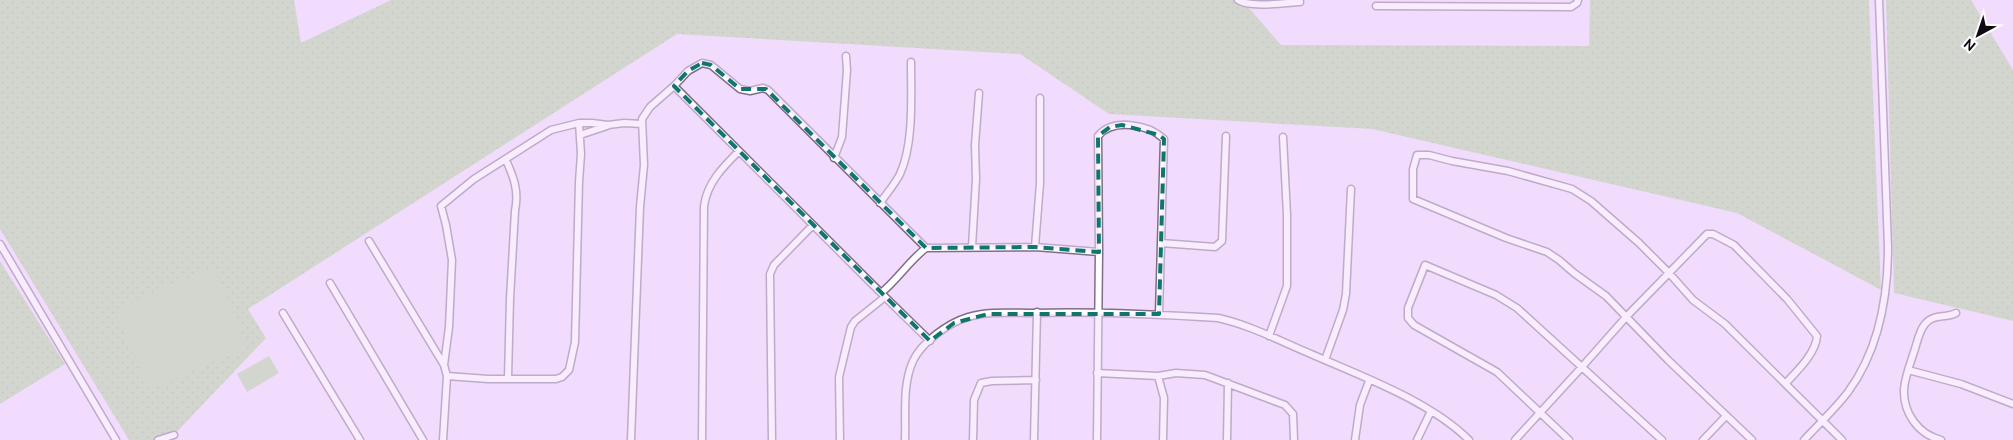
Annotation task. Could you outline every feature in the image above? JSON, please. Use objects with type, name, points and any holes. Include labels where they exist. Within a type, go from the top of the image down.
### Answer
[{"type":"street","points":[[1238,0],[1259,4],[1300,2]]},
{"type":"street","points":[[1376,6],[1571,7],[1578,0]]},
{"type":"street","points":[[1804,440],[1848,391],[1863,367],[1875,340],[1888,278],[1878,0]]},
{"type":"street","points":[[834,158],[842,138],[847,70],[846,56]]},
{"type":"street","points":[[880,203],[900,174],[905,161],[911,113],[911,62]]},
{"type":"street","points":[[631,440],[641,191],[644,165],[642,119],[650,107],[688,71],[702,63],[711,65],[740,89],[750,91],[766,89],[926,248]]},
{"type":"street","points":[[674,86],[930,341]]},
{"type":"street","points":[[972,248],[976,179],[975,144],[979,93]]},
{"type":"street","points":[[1034,247],[1040,183],[1040,98]]},
{"type":"street","points":[[444,365],[452,260],[441,206],[474,179],[551,130],[579,123],[608,126]]},
{"type":"street","points":[[447,376],[488,379],[556,379],[562,377],[571,366],[574,342],[581,154],[579,123]]},
{"type":"street","points":[[580,135],[624,123],[642,124]]},
{"type":"street","points":[[1097,440],[1098,136],[1110,127],[1133,126],[1149,130],[1164,139],[1160,314]]},
{"type":"street","points":[[1161,243],[1214,247],[1222,241],[1226,136]]},
{"type":"street","points":[[1269,336],[1287,286],[1287,215],[1283,137]]},
{"type":"street","points":[[702,440],[704,206],[708,188],[739,151]]},
{"type":"street","points":[[1752,440],[1668,360],[1606,296],[1547,252],[1506,238],[1413,199],[1413,169],[1417,155],[1429,155],[1508,171],[1572,189],[1591,201],[1670,273],[1693,300],[1725,324],[1842,440]]},
{"type":"street","points":[[506,160],[516,182],[518,196],[510,292],[508,378]]},
{"type":"street","points":[[1325,360],[1343,310],[1346,294],[1350,189]]},
{"type":"street","points":[[772,440],[770,274],[774,265],[813,225]]},
{"type":"street","points":[[1515,440],[1627,316],[1707,234],[1713,234],[1734,245],[1787,299],[1817,336],[1816,342],[1804,364],[1786,383]]},
{"type":"street","points":[[369,241],[444,365],[447,376],[443,440]]},
{"type":"street","points":[[0,244],[116,440]]},
{"type":"street","points":[[840,440],[839,377],[851,327],[883,295],[914,257],[926,248],[1034,247],[1099,252]]},
{"type":"street","points":[[1569,440],[1497,372],[1414,324],[1408,318],[1408,308],[1425,265],[1496,295],[1517,308],[1662,440]]},
{"type":"street","points":[[330,283],[423,440]]},
{"type":"street","points":[[905,440],[906,381],[913,360],[930,341],[954,323],[968,317],[988,314],[1097,311],[1218,318],[1233,322],[1325,360],[1432,411],[1455,426],[1469,440]]},
{"type":"street","points":[[282,312],[360,440]]},
{"type":"street","points":[[1034,440],[1037,312]]},
{"type":"street","points":[[1942,440],[1922,432],[1914,422],[1907,409],[1904,389],[1908,370],[1922,329],[1926,323],[1936,317],[1949,317],[1956,312]]},
{"type":"street","points":[[1908,370],[1960,384],[2013,404]]},
{"type":"street","points":[[1097,373],[1158,376],[1176,373],[1205,375],[1285,405],[1293,414],[1294,440]]},
{"type":"street","points":[[1158,376],[1164,398],[1164,440]]},
{"type":"street","points":[[972,440],[974,400],[981,383],[1036,380]]},
{"type":"street","points":[[1355,440],[1360,405],[1369,381]]},
{"type":"street","points":[[1227,440],[1228,383]]},
{"type":"street","points":[[1418,440],[1432,411]]},
{"type":"street","points":[[1703,440],[1726,416]]},
{"type":"street","points":[[158,440],[174,435]]},
{"type":"highlighted area","points":[[702,63],[711,65],[740,89],[766,89],[926,248],[1035,247],[1099,252],[1098,136],[1110,127],[1122,125],[1159,135],[1164,139],[1159,314],[988,314],[954,323],[930,341],[674,86],[688,71]]},
{"type":"green space","points":[[0,0],[294,0],[301,43],[391,0],[1242,0],[1281,45],[1589,46],[1590,0],[1869,0],[1881,290],[1737,213],[1372,129],[1109,114],[1020,54],[677,34],[248,309],[266,338],[169,440],[129,440],[0,229]]},
{"type":"green space","points":[[1886,0],[1971,0],[2013,70],[2013,321],[1894,293]]},
{"type":"green space","points":[[0,261],[65,364],[0,404]]},
{"type":"green space","points":[[213,267],[248,347],[149,390],[114,310]]},
{"type":"green space","points":[[269,356],[279,373],[247,392],[237,374]]}]
